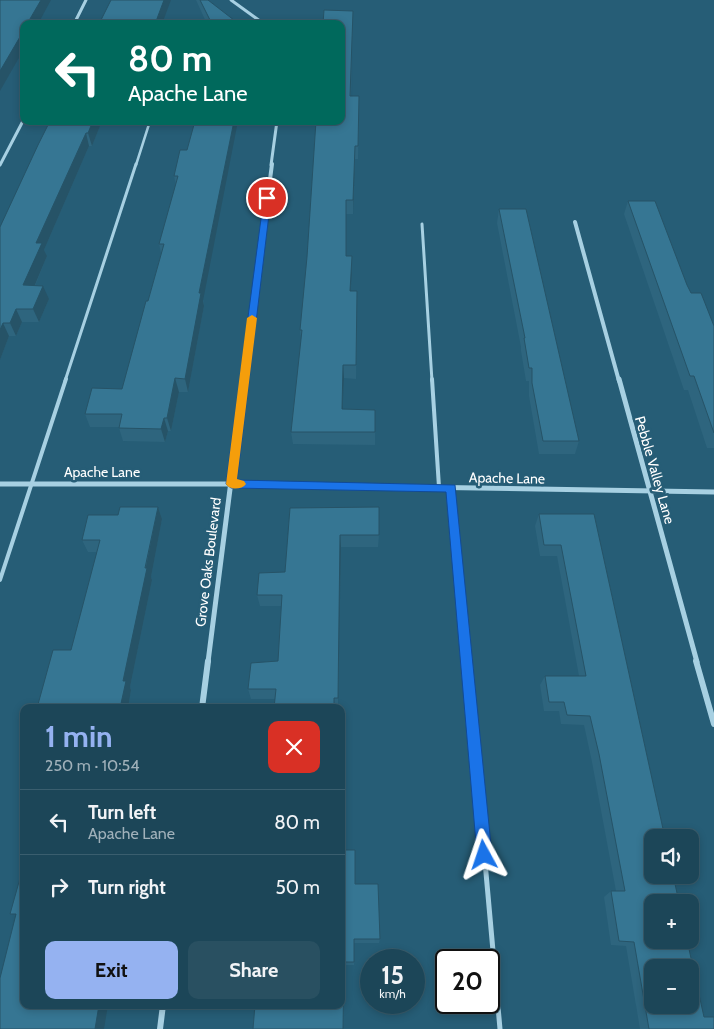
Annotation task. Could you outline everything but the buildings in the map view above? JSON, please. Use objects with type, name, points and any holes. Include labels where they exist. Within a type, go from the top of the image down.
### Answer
[{"type":"street","points":[[76,20],[86,0]]},
{"type":"street","points":[[231,0],[258,20]]},
{"type":"street","points":[[0,165],[21,125]]},
{"type":"street","name":"Grove Oaks Boulevard","points":[[203,704],[276,125]]},
{"type":"street","name":"Pebble Valley Lane","points":[[575,222],[714,724]]},
{"type":"street","name":"Apache Lane","points":[[0,484],[231,484],[714,492]]},
{"type":"street","points":[[160,1029],[162,1009]]},
{"type":"lane","points":[[0,580],[149,125]]},
{"type":"lane","points":[[422,224],[439,487]]},
{"type":"lane","points":[[452,488],[500,1029]]},
{"type":"slow traffic","points":[[240,484],[231,484],[252,318]]},
{"type":"route","points":[[267,198],[231,484],[452,488],[484,855]]}]
